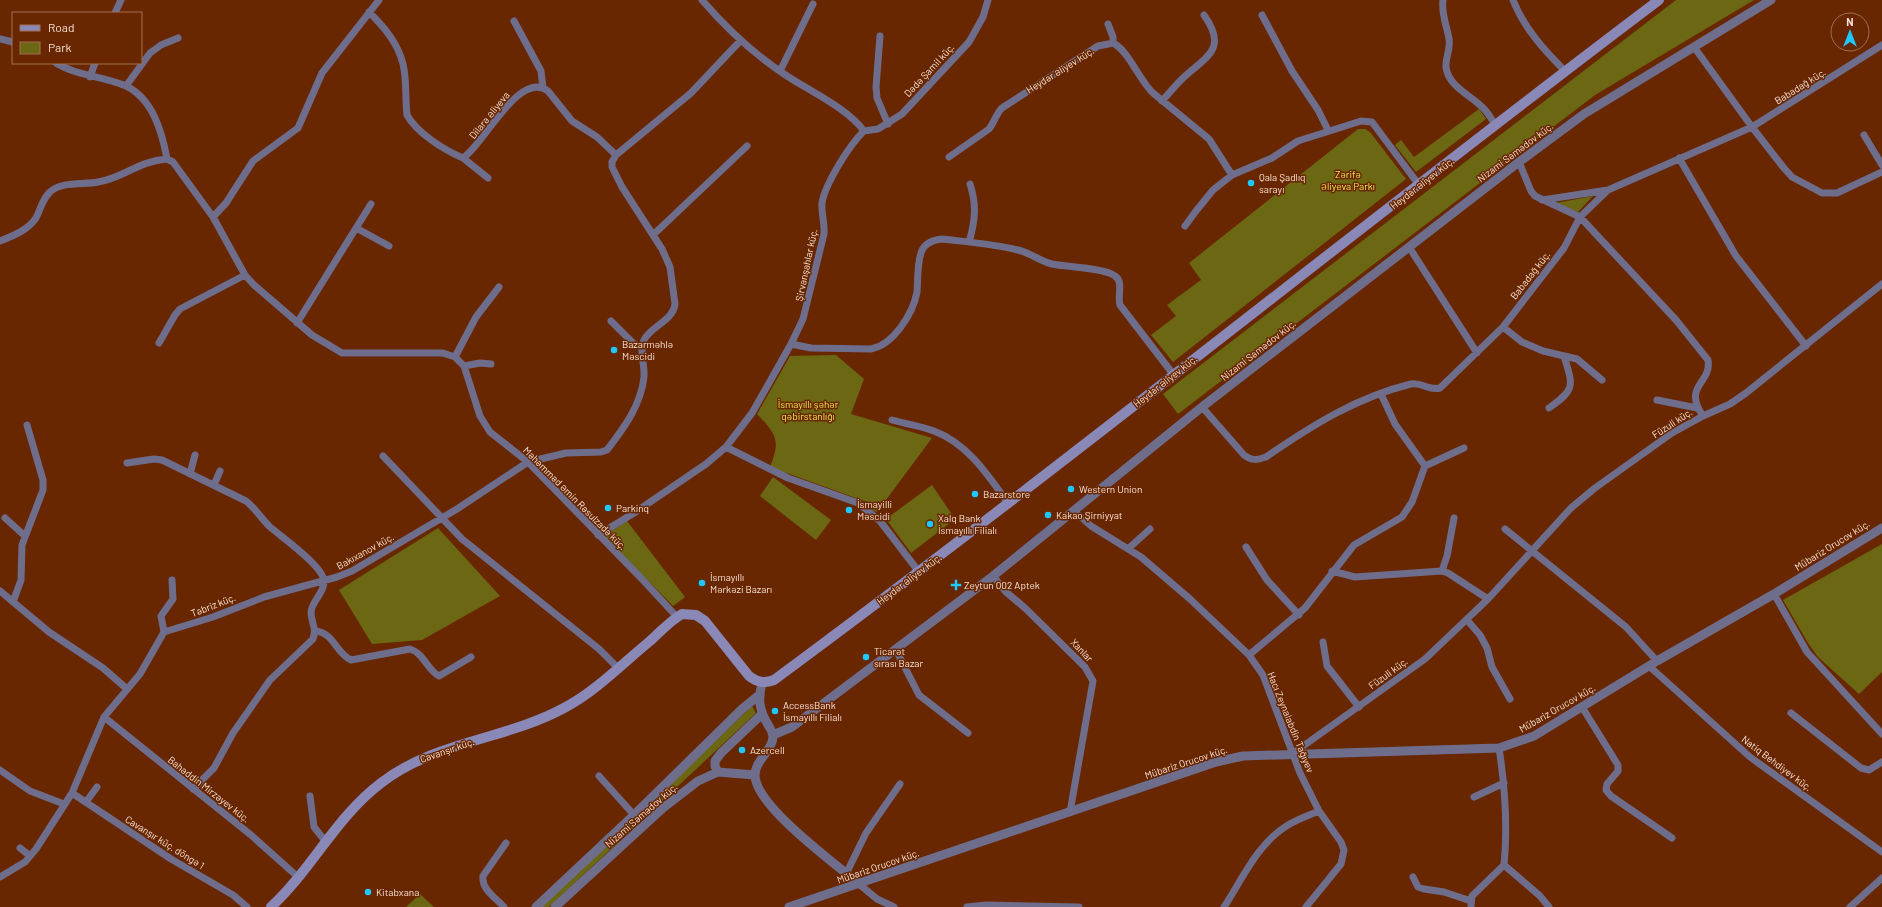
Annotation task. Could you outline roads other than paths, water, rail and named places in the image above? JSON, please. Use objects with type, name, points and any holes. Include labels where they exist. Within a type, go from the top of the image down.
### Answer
[{"type":"main road","name":"Heydər Əliyev küç.","points":[[762,683],[774,680],[919,572],[1419,185],[1495,124],[1659,0]]},
{"type":"main road","name":"Cavanşır küç.","points":[[271,907],[299,878],[326,842],[362,800],[398,771],[435,752],[520,727],[552,714],[586,695],[682,614],[691,613],[705,621],[749,676],[762,683]]},
{"type":"street","points":[[115,12],[120,0]]},
{"type":"street","points":[[213,217],[226,203],[253,161],[298,128],[322,73],[379,0]]},
{"type":"street","points":[[702,0],[741,40],[780,71],[850,116],[864,131]]},
{"type":"street","name":"Dədə Şamil küç.","points":[[864,131],[878,130],[902,114],[969,42],[983,17],[988,0]]},
{"type":"street","points":[[1443,0],[1443,13],[1450,49],[1445,65],[1447,72],[1462,91],[1484,109],[1495,124]]},
{"type":"street","points":[[1513,0],[1521,19],[1535,39],[1565,71]]},
{"type":"street","name":"Nizami Səmədov küç.","points":[[773,735],[792,727],[993,576],[1202,407],[1519,162],[1584,114],[1771,0]]},
{"type":"street","points":[[780,71],[813,4]]},
{"type":"street","points":[[369,12],[381,25],[399,52],[403,65],[407,114],[411,121],[446,151],[463,158],[488,178]]},
{"type":"street","points":[[1162,101],[1183,78],[1210,56],[1215,41],[1213,28],[1204,15]]},
{"type":"street","points":[[1262,15],[1292,71],[1318,110],[1328,130]]},
{"type":"street","points":[[514,21],[541,71],[543,88],[572,121],[597,137],[616,156]]},
{"type":"street","points":[[1108,24],[1113,37],[1113,43],[1122,49],[1145,85],[1162,101],[1209,139],[1232,175]]},
{"type":"street","points":[[880,36],[876,87],[877,98],[888,124]]},
{"type":"street","points":[[126,86],[150,53],[160,45],[178,38]]},
{"type":"street","points":[[0,39],[12,42]]},
{"type":"street","points":[[611,321],[634,344],[642,348],[645,338],[675,309],[670,266],[653,235],[622,187],[612,167],[612,162],[616,156],[691,93],[741,40]]},
{"type":"street","name":"Heydər Əliyev küç.","points":[[949,157],[988,129],[992,125],[997,113],[1002,108],[1098,46],[1113,43]]},
{"type":"street","name":"Babadağ küç.","points":[[1202,407],[1244,455],[1249,459],[1257,460],[1266,457],[1330,415],[1381,394],[1414,384],[1435,390],[1440,388],[1478,353],[1503,327],[1564,248],[1580,218],[1608,190],[1752,127],[1882,46]]},
{"type":"street","points":[[1694,47],[1752,127],[1792,177],[1822,193],[1837,193],[1882,172]]},
{"type":"street","points":[[58,64],[66,69],[90,77],[126,86],[141,97],[156,119],[163,135],[167,158]]},
{"type":"street","points":[[90,77],[95,64]]},
{"type":"street","name":"Dilarə Əliyeva","points":[[463,158],[472,152],[510,102],[518,94],[534,88],[543,88]]},
{"type":"street","points":[[1185,226],[1213,190],[1232,175],[1272,158],[1298,141],[1328,130],[1361,121],[1372,122],[1419,185]]},
{"type":"street","name":"Şirvanşahlar küç.","points":[[598,535],[634,514],[706,464],[726,447],[752,412],[791,344],[803,319],[824,234],[822,206],[825,194],[848,150],[864,131]]},
{"type":"street","points":[[1864,135],[1882,166]]},
{"type":"street","points":[[653,235],[747,146]]},
{"type":"street","points":[[0,241],[18,234],[31,224],[36,217],[42,202],[51,191],[61,186],[98,182],[113,178],[145,162],[167,158],[173,162],[213,217],[245,274],[254,285],[296,323],[312,335],[342,353],[443,353],[455,357],[479,312],[499,287]]},
{"type":"street","points":[[1679,158],[1736,256],[1806,346]]},
{"type":"street","points":[[1519,162],[1531,191],[1541,200],[1580,218],[1676,320],[1708,360],[1709,366],[1707,373],[1696,388],[1695,395],[1697,408],[1703,416]]},
{"type":"street","points":[[969,242],[975,222],[975,198],[970,184]]},
{"type":"street","points":[[1541,200],[1608,190]]},
{"type":"street","points":[[296,323],[358,228],[371,204]]},
{"type":"street","points":[[358,228],[389,246]]},
{"type":"street","points":[[791,344],[811,348],[871,349],[879,348],[892,340],[914,302],[921,252],[927,244],[934,240],[942,239],[1016,250],[1051,264],[1104,271],[1115,275],[1119,284],[1118,298],[1120,305],[1173,374]]},
{"type":"street","points":[[1409,247],[1478,353]]},
{"type":"street","points":[[159,343],[180,309],[245,274]]},
{"type":"street","name":"Füzuli küç.","points":[[1292,754],[1425,659],[1488,599],[1571,508],[1595,488],[1672,433],[1703,416],[1730,404],[1746,393],[1882,284]]},
{"type":"street","points":[[1503,327],[1522,342],[1543,351],[1577,359],[1602,380]]},
{"type":"street","name":"Bakıxanov küç.","points":[[324,581],[352,571],[442,518],[528,462],[566,453],[601,452],[607,450],[631,416],[640,396],[644,376],[642,348]]},
{"type":"street","points":[[1549,408],[1566,396],[1570,391],[1571,378],[1564,356]]},
{"type":"street","name":"Məhəmməd Əmin Rəsulzadə küç.","points":[[455,357],[464,366],[484,424],[496,439],[528,462],[677,617]]},
{"type":"street","points":[[464,366],[480,362],[491,364]]},
{"type":"street","points":[[1381,394],[1395,424],[1425,466]]},
{"type":"street","points":[[1657,400],[1697,408]]},
{"type":"street","points":[[892,420],[934,431],[953,440],[980,464],[1008,503]]},
{"type":"street","points":[[13,602],[21,580],[22,545],[43,490],[43,480],[27,424]]},
{"type":"street","points":[[726,447],[788,478],[858,504],[880,521],[919,572]]},
{"type":"street","points":[[1249,655],[1299,615],[1332,571],[1354,545],[1393,523],[1408,511],[1425,466],[1464,448]]},
{"type":"street","points":[[190,474],[195,455]]},
{"type":"street","points":[[383,456],[472,548],[599,649],[618,668]]},
{"type":"street","points":[[127,463],[154,459],[162,460],[246,501],[268,524],[316,566],[323,575],[323,589],[312,606],[311,614],[315,631],[313,639],[270,680],[233,733],[214,768],[193,789]]},
{"type":"street","points":[[214,485],[220,471]]},
{"type":"street","name":"Hacı Zeynalabdin Tağıyev","points":[[1074,511],[1091,526],[1129,548],[1190,599],[1249,655],[1268,686],[1292,754],[1319,811],[1341,842],[1344,850],[1344,858],[1341,864],[1306,907]]},
{"type":"street","points":[[5,518],[25,536]]},
{"type":"street","points":[[1442,571],[1447,556],[1454,518]]},
{"type":"street","name":"Mübariz Orucov küç.","points":[[789,907],[1216,762],[1243,756],[1499,748],[1534,736],[1653,663],[1774,594],[1882,528]]},
{"type":"street","points":[[1129,548],[1150,529]]},
{"type":"street","points":[[1505,529],[1626,627],[1653,663]]},
{"type":"street","points":[[1246,547],[1267,580],[1299,615]]},
{"type":"street","points":[[1332,571],[1355,577],[1442,571],[1448,573],[1488,599]]},
{"type":"street","name":"Xanlar","points":[[993,576],[1006,592],[1025,608],[1085,667],[1092,681],[1070,812]]},
{"type":"street","points":[[0,877],[17,868],[30,856],[72,794],[104,717],[140,674],[164,632],[161,616],[173,598],[172,580]]},
{"type":"street","name":"Təbriz küç.","points":[[164,632],[213,617],[264,597],[324,581]]},
{"type":"street","points":[[0,591],[49,632],[112,675],[127,689]]},
{"type":"street","points":[[1774,594],[1807,652],[1882,734]]},
{"type":"street","points":[[1467,620],[1480,635],[1487,648],[1492,667],[1510,699]]},
{"type":"street","points":[[315,631],[322,631],[330,637],[346,658],[351,660],[410,649],[417,651],[433,673],[440,676],[471,657]]},
{"type":"street","points":[[1324,642],[1327,666],[1359,707]]},
{"type":"street","points":[[896,650],[919,695],[968,733]]},
{"type":"street","name":"Natiq Behdiyev küç.","points":[[1653,663],[1750,757],[1882,852]]},
{"type":"street","points":[[762,683],[758,702],[762,714],[773,735],[771,744],[759,761],[755,775],[762,793],[785,821],[846,874],[877,899],[894,907]]},
{"type":"street","points":[[536,907],[634,815],[742,709],[759,695]]},
{"type":"street","points":[[1582,707],[1618,765],[1618,771],[1607,784],[1606,790],[1611,796],[1672,838]]},
{"type":"street","points":[[1790,712],[1861,768],[1869,770],[1882,762]]},
{"type":"street","points":[[718,772],[715,766],[718,756],[762,714]]},
{"type":"street","name":"Bahəddin Mirzəyev küç.","points":[[104,717],[256,839],[299,878]]},
{"type":"street","points":[[1413,877],[1418,887],[1444,892],[1471,904],[1477,890],[1504,865],[1507,840],[1504,783],[1499,748]]},
{"type":"street","name":"Nizami Səmədov küç.","points":[[556,907],[663,808],[698,780],[718,772],[755,775]]},
{"type":"street","points":[[1,773],[30,791],[64,804]]},
{"type":"street","points":[[599,776],[634,815]]},
{"type":"street","points":[[1474,797],[1504,783]]},
{"type":"street","points":[[846,874],[866,833],[900,784]]},
{"type":"street","points":[[86,802],[97,787]]},
{"type":"street","name":"Cavanşır küç. döngə 1","points":[[72,794],[171,859],[233,894],[248,907]]},
{"type":"street","points":[[310,796],[314,827],[326,842]]},
{"type":"street","points":[[1224,907],[1259,851],[1288,825],[1319,811]]},
{"type":"street","points":[[504,907],[484,887],[482,882],[484,876],[506,843]]},
{"type":"street","points":[[20,848],[30,856]]},
{"type":"street","points":[[1504,865],[1540,896],[1549,907]]},
{"type":"street","points":[[1850,907],[1882,878]]},
{"type":"street","points":[[967,907],[986,905],[1079,907]]},
{"type":"place","name":"Qala Şadlıq sarayı","points":[[1251,183]]},
{"type":"place","name":"Bazarməhlə Məscidi","points":[[614,350]]},
{"type":"place","name":"Western Union","points":[[1071,489]]},
{"type":"place","name":"Bazarstore","points":[[975,494]]},
{"type":"place","name":"Parkinq","points":[[608,508]]},
{"type":"place","name":"İsmayilli Məscidi","points":[[849,510]]},
{"type":"place","name":"Kakao Şirniyyat","points":[[1048,515]]},
{"type":"place","name":"Xalq Bank İsmayıllı Filialı","points":[[930,524]]},
{"type":"place","name":"İsmayıllı Mərkəzi Bazarı","points":[[702,583]]},
{"type":"place","name":"Zeytun 002 Aptek","points":[[956,585]]},
{"type":"place","name":"Ticarət sırası Bazar","points":[[866,657]]},
{"type":"place","name":"AccessBank İsmayıllı Filialı","points":[[775,711]]},
{"type":"place","name":"Azercell","points":[[742,750]]},
{"type":"place","name":"Kitabxana","points":[[368,892]]},
{"type":"park label","name":"Zərifə Əliyeva Parkı","points":[[1348,180]]},
{"type":"park label","name":"İsmayıllı şəhər qəbirstanlığı","points":[[808,410]]}]
